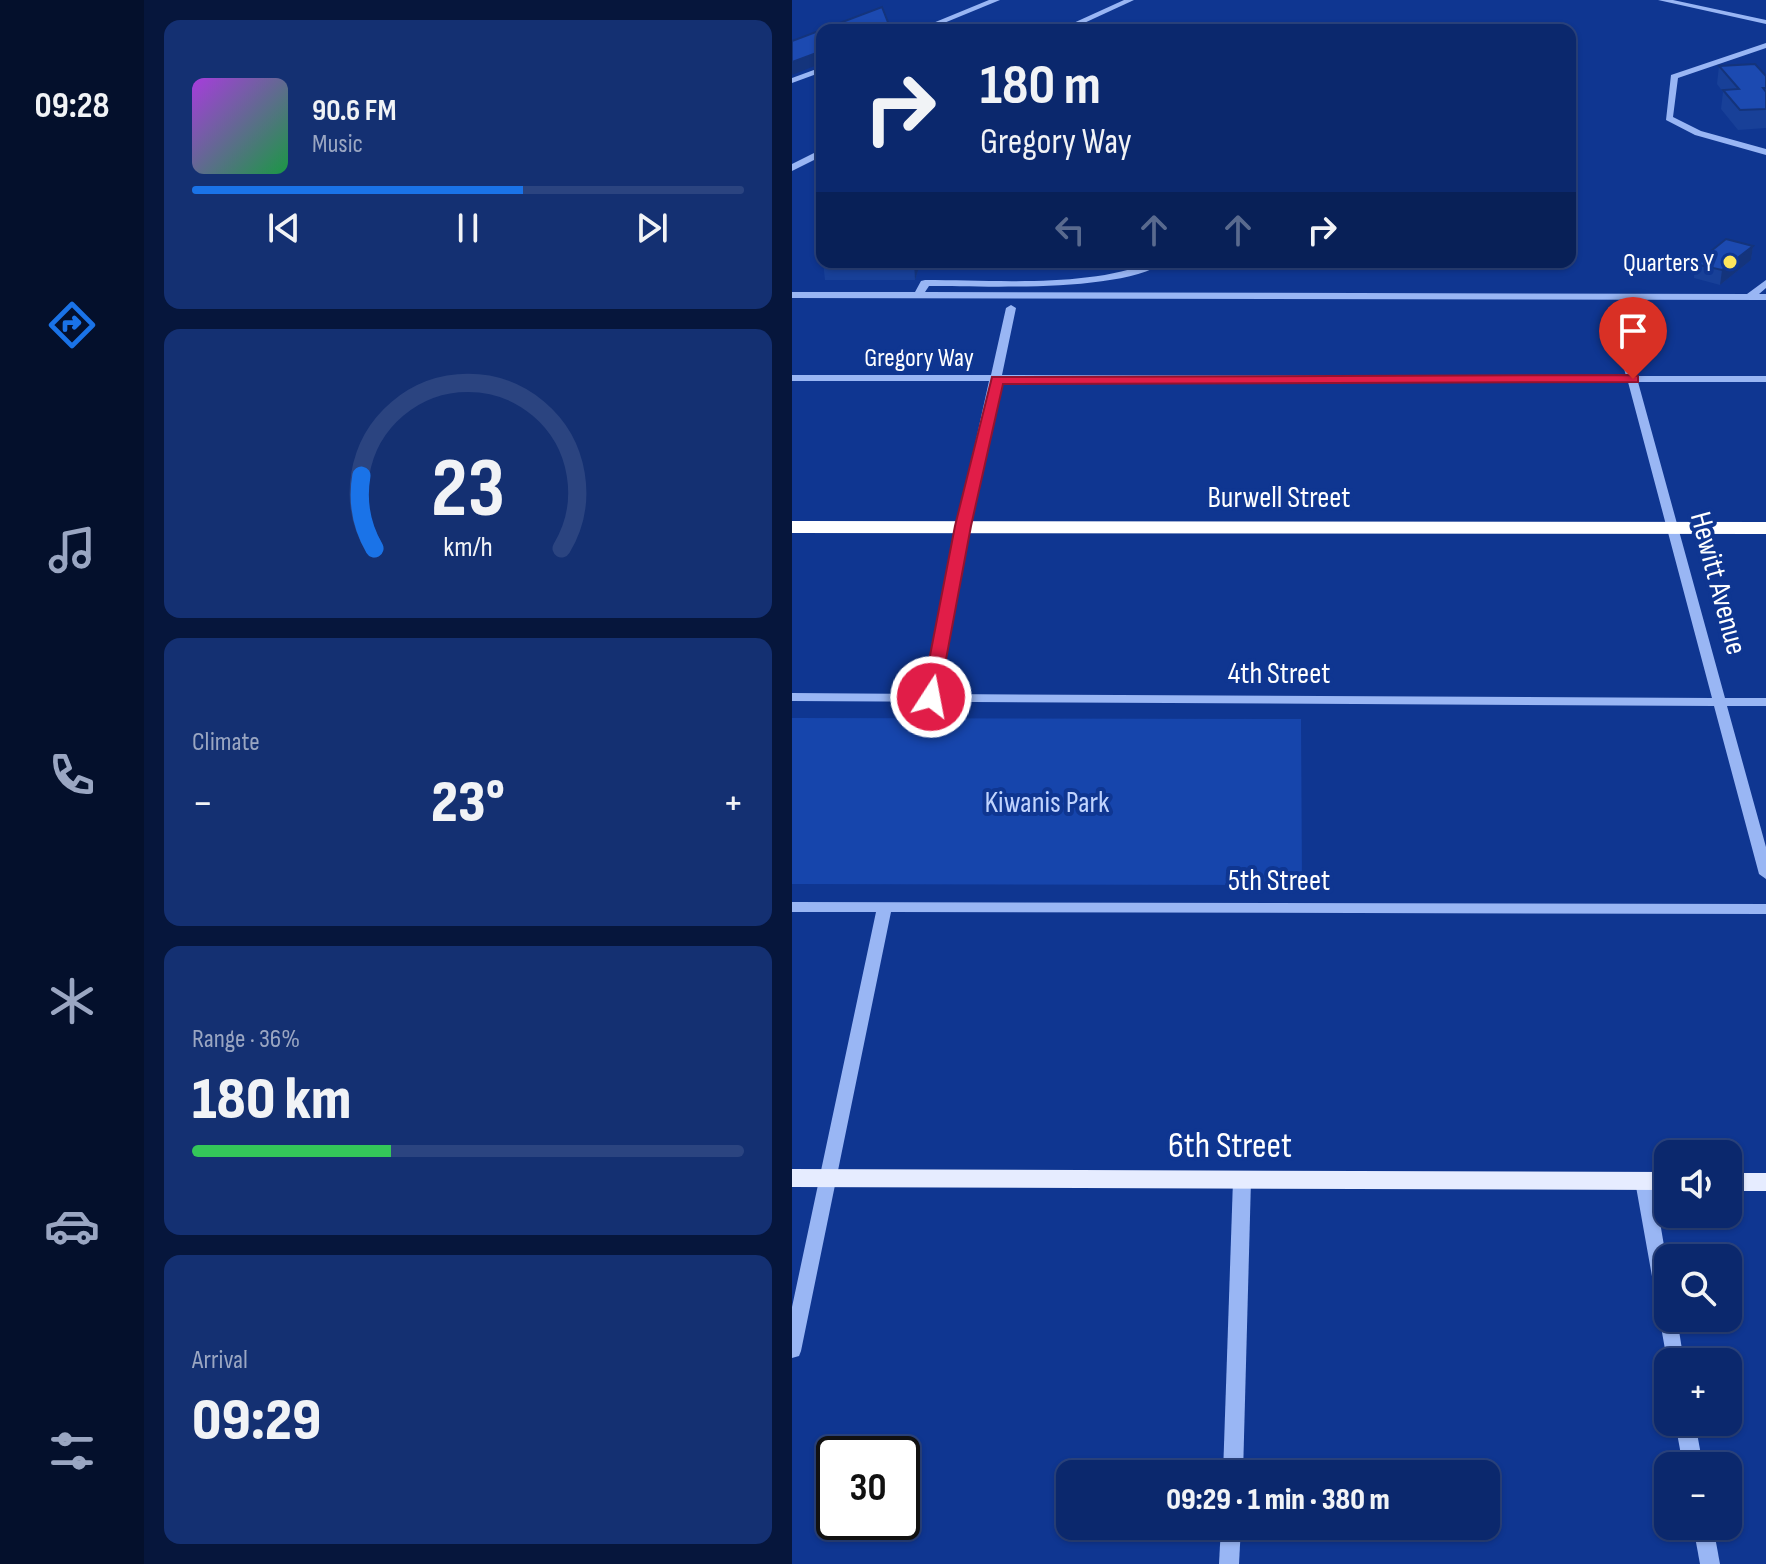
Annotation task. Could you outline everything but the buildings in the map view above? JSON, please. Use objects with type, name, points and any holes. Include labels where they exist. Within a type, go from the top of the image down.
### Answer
[{"type":"highway","name":"Burwell Street","points":[[792,527],[1766,528]]},
{"type":"main road","name":"6th Street","points":[[792,1178],[1654,1181]]},
{"type":"main road","points":[[1742,1182],[1766,1182]]},
{"type":"street","points":[[935,24],[996,0]]},
{"type":"street","points":[[1076,24],[1130,0]]},
{"type":"street","points":[[1662,0],[1766,22]]},
{"type":"street","points":[[1766,45],[1674,77],[1669,118],[1698,133],[1766,152]]},
{"type":"street","points":[[792,81],[816,71]]},
{"type":"street","points":[[792,168],[816,155]]},
{"type":"street","points":[[919,295],[925,283],[1068,280],[1124,275],[1150,268]]},
{"type":"street","points":[[1750,297],[1766,283]]},
{"type":"street","points":[[792,295],[1766,297]]},
{"type":"street","points":[[931,697],[963,526],[1011,308]]},
{"type":"street","name":"Hewitt Avenue","points":[[1613,308],[1766,874]]},
{"type":"street","name":"Gregory Way","points":[[792,378],[1766,379]]},
{"type":"street","name":"4th Street","points":[[792,697],[1766,702]]},
{"type":"street","name":"5th Street","points":[[792,907],[1766,909]]},
{"type":"street","points":[[792,1351],[885,907]]},
{"type":"street","points":[[1233,1460],[1242,1180]]},
{"type":"street","points":[[1661,1228],[1674,1348]]},
{"type":"street","points":[[1229,1564],[1230,1540]]},
{"type":"street","points":[[1706,1540],[1710,1564]]},
{"type":"green space","name":"Kiwanis Park","points":[[792,718],[1301,719],[1302,885],[792,884]]},
{"type":"place","name":"Quarters Y","points":[[1730,262]]},
{"type":"route","points":[[931,697],[963,526],[997,380],[1633,379]]}]
